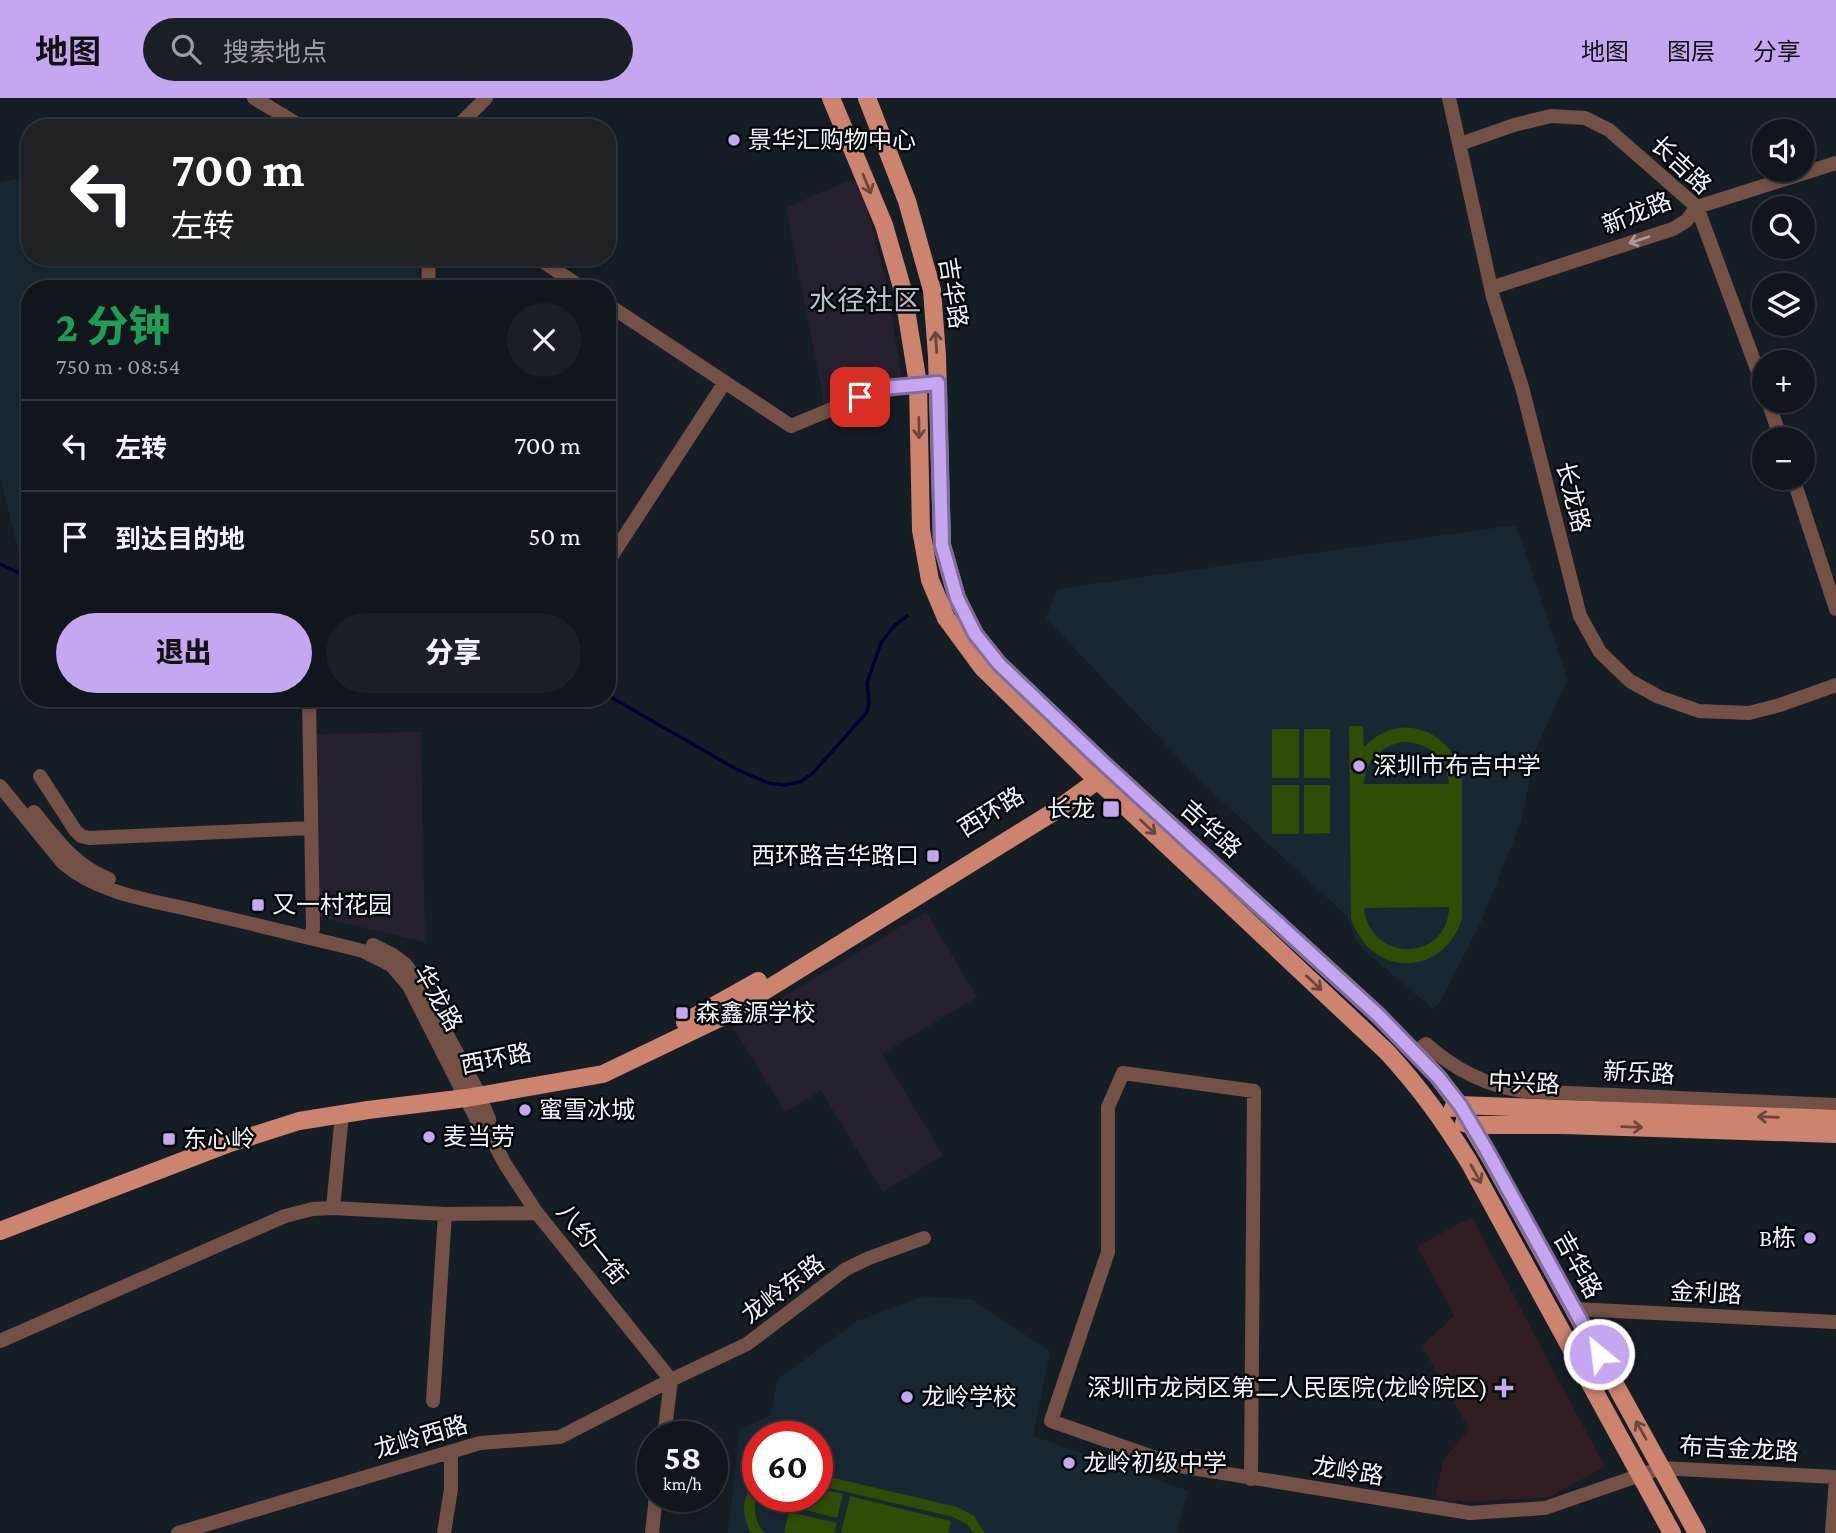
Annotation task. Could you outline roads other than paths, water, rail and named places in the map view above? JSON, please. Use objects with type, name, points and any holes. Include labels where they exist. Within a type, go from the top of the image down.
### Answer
[{"type":"main road","name":"吉华路","points":[[831,98],[884,225],[903,291],[918,384],[921,530],[930,580],[946,618],[982,667],[1098,773],[1379,1016],[1438,1077],[1472,1125],[1698,1533]]},
{"type":"main road","name":"吉华路","points":[[867,98],[907,201],[932,290],[938,383],[942,545],[957,598],[975,634],[1098,773],[1387,1052],[1441,1115],[1469,1161],[1672,1533]]},
{"type":"main road","name":"西环路","points":[[0,1231],[227,1144],[299,1121],[470,1094],[599,1063],[631,1051],[846,931],[1098,773]]},
{"type":"main road","name":"西环路","points":[[0,1222],[226,1135],[298,1112],[388,1098],[470,1094]]},
{"type":"main road","name":"中兴路","points":[[1441,1115],[1460,1105],[1564,1118],[1836,1134]]},
{"type":"main road","name":"中兴路","points":[[1441,1115],[1472,1125],[1564,1118],[1836,1119]]},
{"type":"street","points":[[254,98],[289,119]]},
{"type":"street","points":[[465,119],[486,98]]},
{"type":"street","name":"长龙路","points":[[1450,98],[1491,288],[1522,387],[1580,616],[1600,652],[1630,681],[1659,697],[1699,711],[1749,713],[1836,685]]},
{"type":"street","name":"长吉路","points":[[1460,144],[1514,125],[1551,116],[1585,118],[1609,130],[1697,207],[1752,356]]},
{"type":"street","name":"新龙路","points":[[1491,288],[1674,229],[1686,221],[1697,207],[1836,163]]},
{"type":"street","points":[[550,266],[570,280]]},
{"type":"street","points":[[616,310],[792,426],[883,388],[938,383]]},
{"type":"street","points":[[616,549],[725,382]]},
{"type":"street","points":[[1797,490],[1836,610]]},
{"type":"street","points":[[309,707],[313,929]]},
{"type":"street","name":"华龙路","points":[[0,774],[71,856],[96,874],[132,886],[380,947],[405,964],[419,984],[470,1094]]},
{"type":"street","points":[[40,776],[75,831],[89,838],[311,828]]},
{"type":"street","name":"华龙路","points":[[0,786],[63,863],[90,882],[379,957],[401,975],[409,986],[470,1094],[489,1119],[487,1130]]},
{"type":"street","name":"新乐路","points":[[1415,1053],[1426,1044],[1443,1059],[1467,1073],[1488,1083],[1524,1091],[1836,1105]]},
{"type":"street","name":"龙岭路","points":[[1251,1479],[1254,1091],[1124,1073],[1108,1107],[1108,1252],[1051,1421],[1179,1466],[1251,1479],[1470,1513],[1545,1508],[1641,1475]]},
{"type":"street","points":[[332,1208],[342,1114]]},
{"type":"street","name":"八约一街","points":[[487,1130],[505,1164],[537,1213],[671,1380]]},
{"type":"street","points":[[0,1341],[285,1216],[313,1209],[445,1214],[537,1213]]},
{"type":"street","points":[[433,1401],[445,1214]]},
{"type":"street","name":"龙岭东路","points":[[671,1380],[747,1344],[846,1269],[923,1238]]},
{"type":"street","name":"金利路","points":[[1574,1309],[1836,1322]]},
{"type":"street","points":[[666,1421],[671,1380]]},
{"type":"street","name":"龙岭西路","points":[[178,1533],[480,1443],[560,1437],[671,1380]]},
{"type":"street","points":[[444,1533],[451,1489],[451,1452]]},
{"type":"street","name":"布吉金龙路","points":[[1641,1475],[1661,1468],[1836,1477]]},
{"type":"street","points":[[1832,1533],[1836,1477]]},
{"type":"street","points":[[652,1533],[654,1512]]},
{"type":"waterway","points":[[0,564],[21,574]]},
{"type":"waterway","points":[[616,700],[736,769],[768,783],[784,785],[800,782],[813,773],[867,712],[867,683],[881,643],[894,626],[907,616]]},
{"type":"place","name":"景华汇购物中心","points":[[734,140]]},
{"type":"place","name":"深圳市布吉中学","points":[[1359,766]]},
{"type":"place","name":"长龙","points":[[1111,809]]},
{"type":"place","name":"西环路吉华路口","points":[[933,856]]},
{"type":"place","name":"又一村花园","points":[[258,905]]},
{"type":"place","name":"森鑫源学校","points":[[682,1013]]},
{"type":"place","name":"蜜雪冰城","points":[[525,1110]]},
{"type":"place","name":"麦当劳","points":[[429,1137]]},
{"type":"place","name":"东心岭","points":[[169,1139]]},
{"type":"place","name":"B栋","points":[[1810,1238]]},
{"type":"place","name":"深圳市龙岗区第二人民医院(龙岭院区)","points":[[1504,1388]]},
{"type":"place","name":"龙岭学校","points":[[907,1397]]},
{"type":"place","name":"龙岭初级中学","points":[[1069,1463]]},
{"type":"district","name":"水径社区","points":[[865,300]]}]
